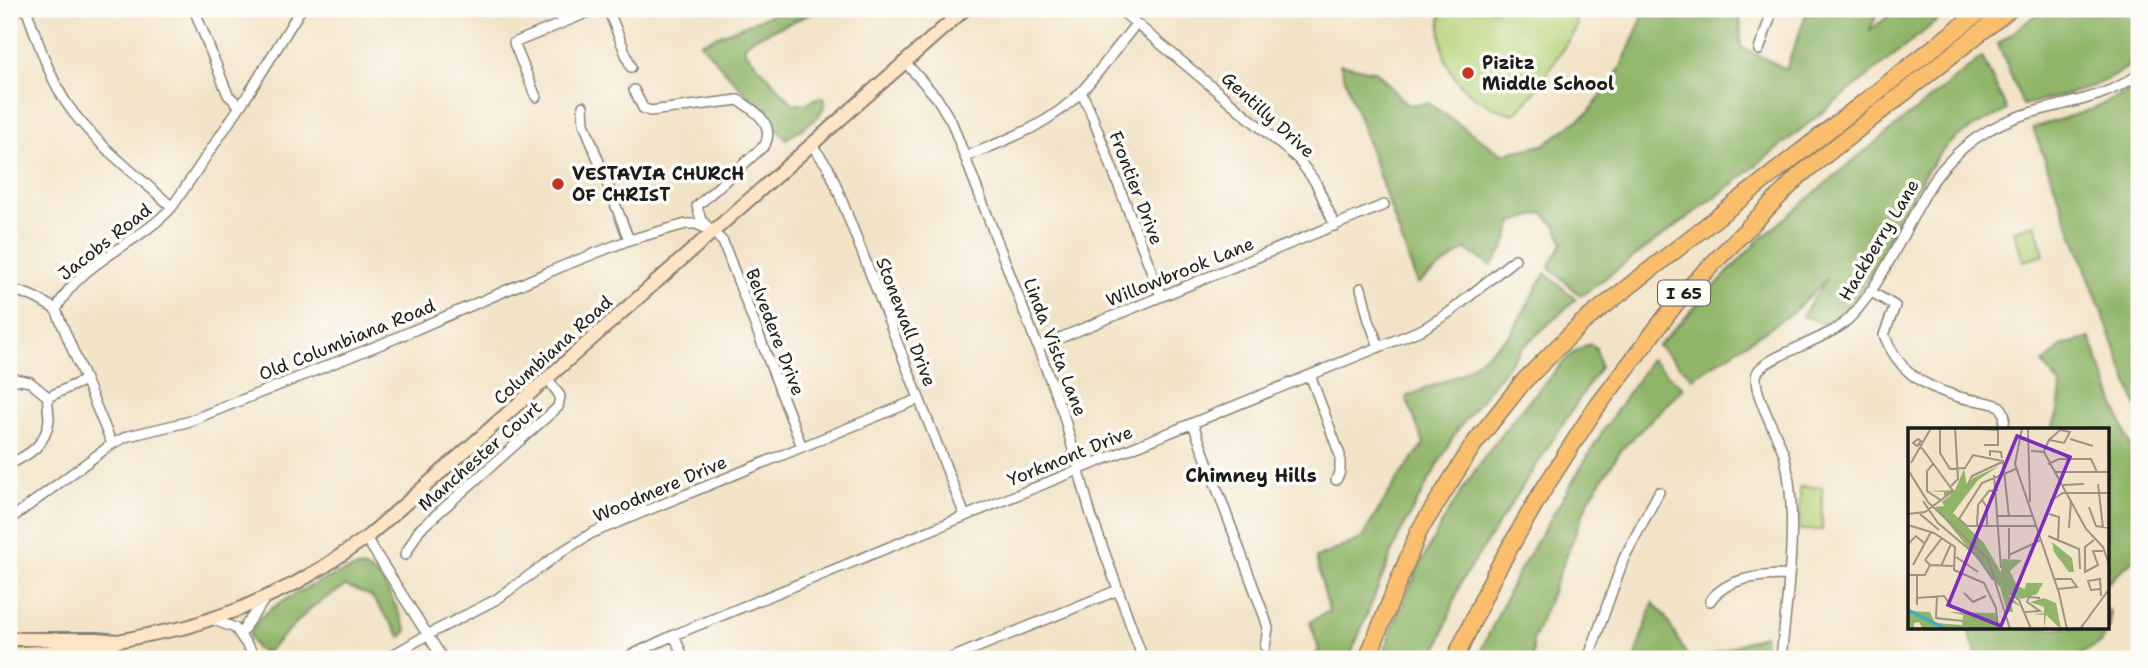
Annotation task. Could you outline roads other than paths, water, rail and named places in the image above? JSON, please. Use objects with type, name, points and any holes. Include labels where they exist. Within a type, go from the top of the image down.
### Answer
[{"type":"highway","name":"I 65","points":[[1367,659],[1419,531],[1474,444],[1523,382],[1581,324],[1983,9]]},
{"type":"highway","name":"I 65","points":[[1455,659],[1494,575],[1540,495],[1593,412],[1683,294],[1800,175],[2010,9]]},
{"type":"main road","name":"Columbiana Road","points":[[9,654],[102,648],[118,641],[211,620],[267,597],[322,568],[366,538],[965,9]]},
{"type":"main road","name":"Columbiana Road","points":[[9,639],[118,641]]},
{"type":"street","points":[[26,9],[66,103],[85,127],[172,207]]},
{"type":"street","points":[[194,9],[228,95],[240,106]]},
{"type":"street","name":"Jacobs Road","points":[[56,310],[74,283],[158,222],[172,207],[301,9]]},
{"type":"street","points":[[558,9],[563,22]]},
{"type":"street","points":[[536,97],[514,43],[597,9]]},
{"type":"street","points":[[608,9],[631,67]]},
{"type":"street","name":"Gentilly Drive","points":[[1119,9],[1298,159],[1316,183],[1335,226]]},
{"type":"street","points":[[1759,50],[1773,9]]},
{"type":"street","points":[[965,157],[1033,128],[1081,92],[1136,24]]},
{"type":"street","name":"Linda Vista Lane","points":[[905,62],[944,107],[965,157],[1066,422],[1089,506],[1143,659]]},
{"type":"street","name":"Hackberry Lane","points":[[1781,659],[1789,575],[1788,471],[1783,448],[1756,385],[1757,372],[1766,363],[1814,342],[1841,326],[1856,312],[1933,181],[1943,167],[1971,141],[2014,118],[2091,98],[2120,86],[2139,74]]},
{"type":"street","name":"Belvedere Drive","points":[[634,90],[643,108],[650,111],[738,100],[750,107],[768,125],[769,137],[765,145],[697,206],[702,220],[723,242],[802,447]]},
{"type":"street","name":"Frontier Drive","points":[[1081,92],[1161,296]]},
{"type":"street","points":[[583,106],[584,123],[629,240]]},
{"type":"street","name":"Stonewall Drive","points":[[811,144],[828,167],[835,183],[965,516]]},
{"type":"street","points":[[1335,226],[1384,205]]},
{"type":"street","name":"Old Columbiana Road","points":[[9,520],[112,444],[128,436],[187,422],[629,240],[686,224],[696,224],[712,231]]},
{"type":"street","name":"Willowbrook Lane","points":[[1038,347],[1335,226]]},
{"type":"street","name":"Yorkmont Drive","points":[[623,659],[674,635],[1379,347],[1441,319],[1515,259]]},
{"type":"street","points":[[1361,288],[1379,347]]},
{"type":"street","points":[[9,290],[42,300],[56,310],[112,444]]},
{"type":"street","points":[[1870,291],[1895,306],[1884,335],[1904,370],[1956,396],[1996,404],[2002,409],[2005,420],[2003,428]]},
{"type":"street","points":[[1310,375],[1340,455],[1340,472],[1336,480]]},
{"type":"street","points":[[9,378],[30,382],[47,397],[49,418],[45,435],[34,451],[9,464]]},
{"type":"street","name":"Manchester Court","points":[[405,555],[419,530],[558,407],[560,396],[548,379]]},
{"type":"street","points":[[47,397],[85,380]]},
{"type":"street","name":"Woodmere Drive","points":[[386,659],[497,599],[592,533],[919,399]]},
{"type":"street","points":[[1193,424],[1265,618],[1268,638],[1265,647]]},
{"type":"street","points":[[1588,659],[1624,558],[1659,492]]},
{"type":"street","points":[[366,538],[443,659]]},
{"type":"street","points":[[1710,601],[1717,590],[1730,584],[1757,576],[1789,575]]},
{"type":"street","points":[[950,659],[1118,590]]},
{"type":"street","points":[[241,635],[267,597]]},
{"type":"street","points":[[211,620],[235,628],[257,659]]},
{"type":"street","points":[[674,635],[684,659]]},
{"type":"place","name":"Pizitz Middle School","points":[[1468,73]]},
{"type":"place","name":"VESTAVIA CHURCH OF CHRIST","points":[[558,184]]},
{"type":"district","name":"Chimney Hills","points":[[1251,475]]}]
